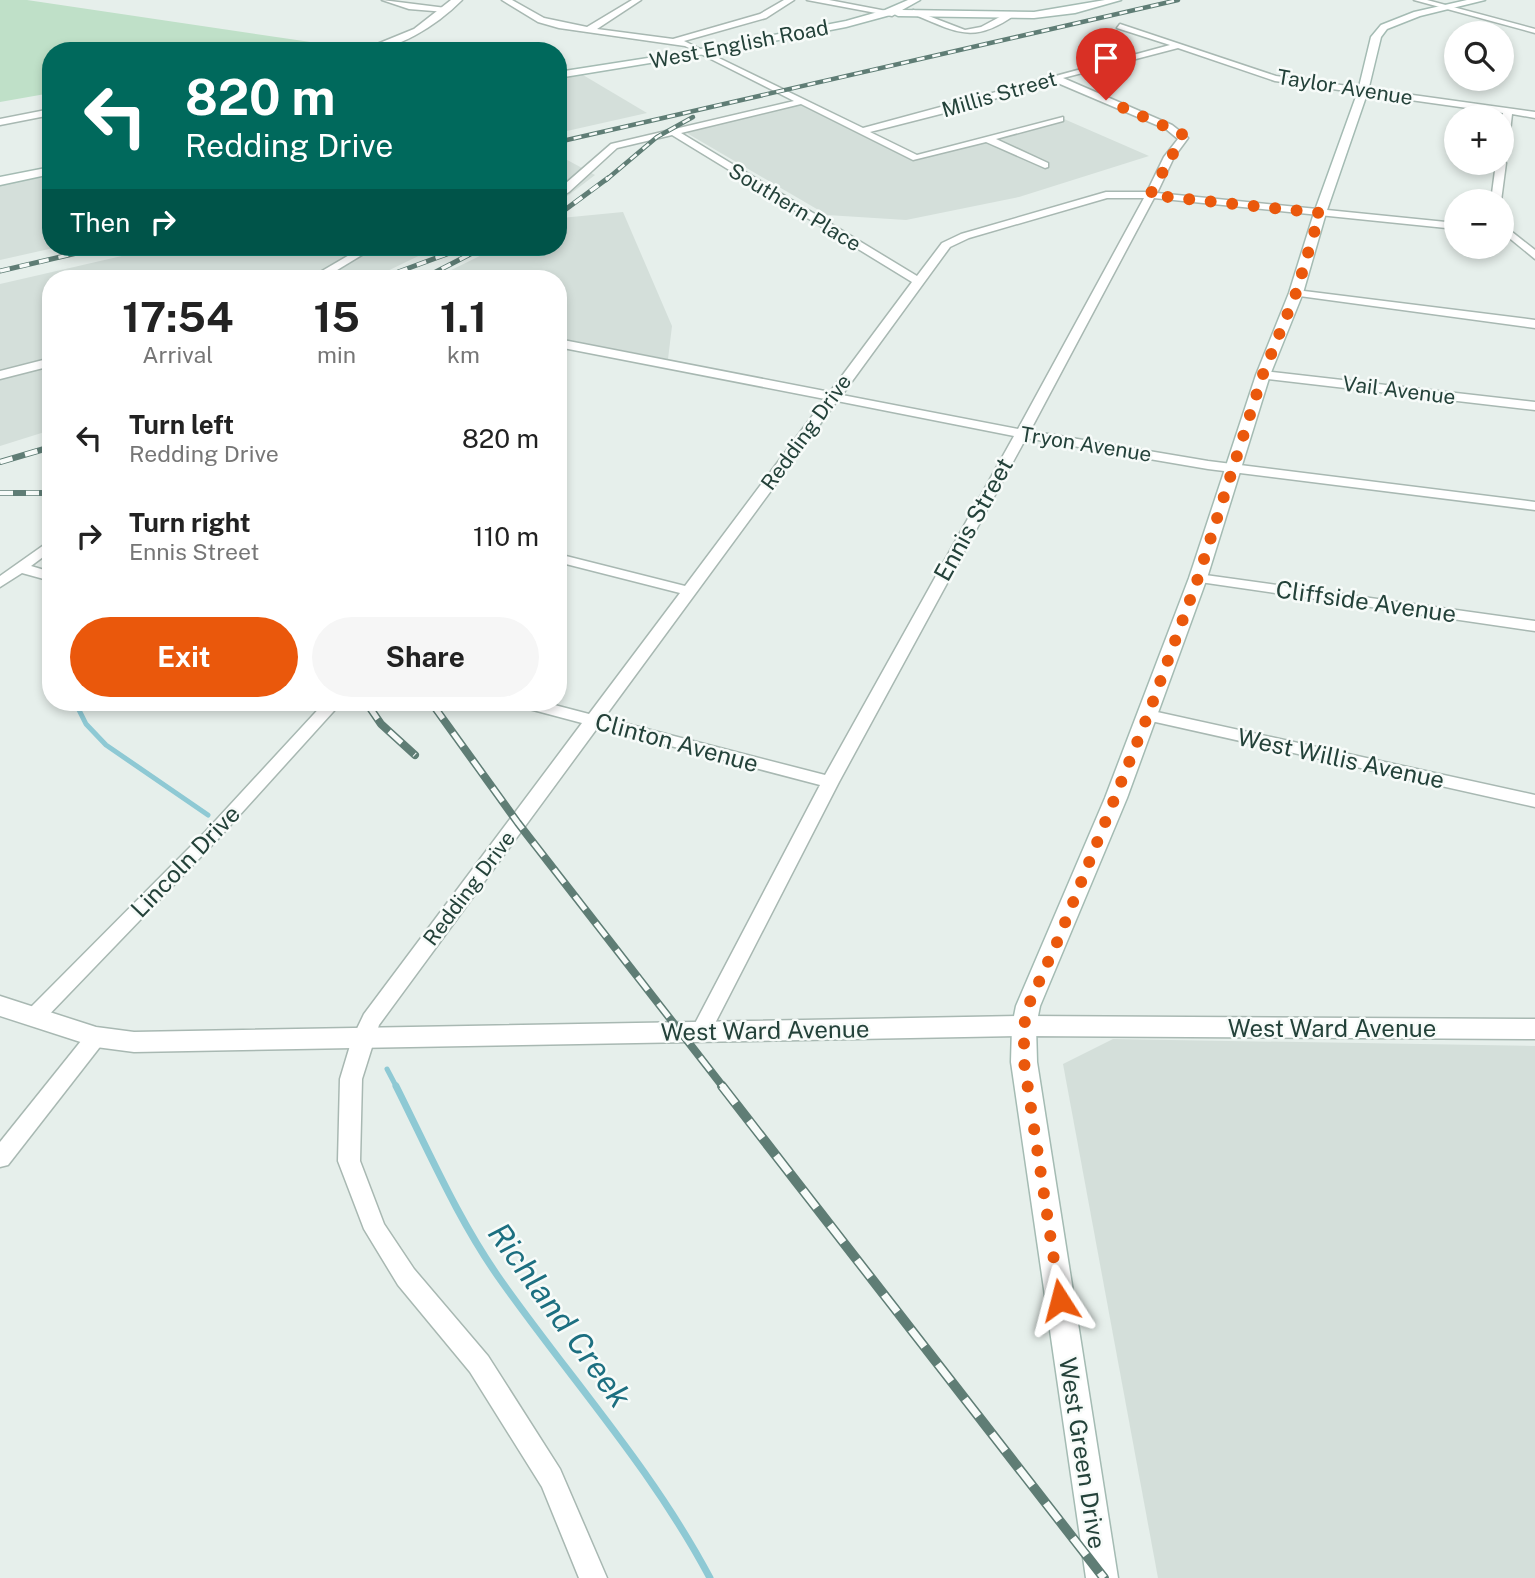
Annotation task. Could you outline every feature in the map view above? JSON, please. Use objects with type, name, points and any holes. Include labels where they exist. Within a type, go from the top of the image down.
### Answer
[{"type":"main road","points":[[388,42],[417,31],[457,0]]},
{"type":"main road","points":[[812,0],[892,13],[928,11],[1012,14],[1075,10],[1116,0]]},
{"type":"main road","points":[[915,0],[919,8],[928,11]]},
{"type":"main road","name":"West English Road","points":[[567,74],[704,52],[892,13],[915,0]]},
{"type":"main road","name":"West Green Drive","points":[[1102,1578],[1024,1062],[1024,1026],[1028,1006],[1069,914],[1148,715],[1198,578],[1263,374],[1296,293],[1320,213],[1363,91],[1376,37],[1384,27],[1442,7],[1480,0]]},
{"type":"main road","points":[[0,122],[42,115]]},
{"type":"main road","points":[[0,181],[42,172]]},
{"type":"main road","name":"West Ward Avenue","points":[[0,1006],[96,1037],[134,1042],[1024,1026],[1535,1029]]},
{"type":"street","points":[[386,0],[409,7],[446,10]]},
{"type":"street","points":[[506,0],[548,23],[587,31],[676,41],[704,52],[916,158],[1060,119]]},
{"type":"street","points":[[587,31],[636,0]]},
{"type":"street","points":[[676,41],[763,16],[790,0]]},
{"type":"street","points":[[1418,0],[1535,32]]},
{"type":"street","points":[[916,12],[964,33],[988,28],[1012,14]]},
{"type":"street","name":"Taylor Avenue","points":[[1120,26],[1275,78],[1464,105]]},
{"type":"street","name":"Millis Street","points":[[862,131],[1177,46]]},
{"type":"street","name":"Ennis Street","points":[[701,1031],[830,782],[1133,231],[1169,157],[1182,141],[1182,134],[1054,78]]},
{"type":"street","points":[[567,188],[599,156],[614,146],[803,101]]},
{"type":"street","name":"Taylor Avenue","points":[[1514,112],[1535,115]]},
{"type":"street","name":"Southern Place","points":[[673,132],[918,281]]},
{"type":"street","points":[[988,139],[1045,165]]},
{"type":"street","name":"Redding Drive","points":[[593,1578],[551,1478],[480,1364],[406,1278],[375,1229],[349,1161],[351,1079],[362,1039],[371,1020],[946,245],[965,236],[1106,195],[1150,195],[1444,225]]},
{"type":"street","points":[[1514,231],[1525,233]]},
{"type":"street","points":[[1514,239],[1535,256]]},
{"type":"street","points":[[330,270],[354,256]]},
{"type":"street","points":[[1296,293],[1535,324]]},
{"type":"street","name":"Tryon Avenue","points":[[567,345],[1020,433],[1234,468],[1535,506]]},
{"type":"street","points":[[0,375],[42,364]]},
{"type":"street","name":"Vail Avenue","points":[[1263,374],[1535,406]]},
{"type":"street","points":[[0,583],[42,551]]},
{"type":"street","points":[[567,560],[689,591]]},
{"type":"street","points":[[20,568],[42,574]]},
{"type":"street","name":"Cliffside Avenue","points":[[1198,578],[1535,626]]},
{"type":"street","name":"Lincoln Drive","points":[[34,1017],[212,835],[326,711]]},
{"type":"street","name":"Clinton Avenue","points":[[559,711],[830,782]]},
{"type":"street","name":"West Willis Avenue","points":[[1148,715],[1535,801]]},
{"type":"street","points":[[0,1158],[96,1037]]},
{"type":"shaded area","points":[[583,75],[647,113],[567,131],[567,77]]},
{"type":"shaded area","points":[[801,104],[913,160],[1064,119],[1149,156],[1019,197],[906,220],[827,215],[685,132]]},
{"type":"shaded area","points":[[567,160],[595,175],[567,196]]},
{"type":"shaded area","points":[[42,175],[42,251],[0,260],[0,184]]},
{"type":"shaded area","points":[[623,212],[672,326],[668,359],[567,340],[567,270],[451,270],[480,256],[567,256],[567,217]]},
{"type":"shaded area","points":[[122,256],[418,256],[390,270],[61,270]]},
{"type":"shaded area","points":[[42,274],[42,433],[0,446],[0,284]]},
{"type":"shaded area","points":[[1113,1039],[1535,1046],[1535,1578],[1158,1578],[1063,1064]]},
{"type":"green space","points":[[0,0],[27,0],[310,42],[42,42],[42,95],[0,102]]},
{"type":"waterway","name":"Richland Creek","points":[[80,711],[86,724],[106,745],[208,815]]},
{"type":"waterway","name":"Richland Creek","points":[[387,1069],[397,1087]]},
{"type":"waterway","name":"Richland Creek","points":[[397,1087],[445,1186],[486,1259],[663,1500],[710,1578]]},
{"type":"railway","points":[[567,140],[1178,0]]},
{"type":"railway","points":[[606,180],[657,137],[693,117]]},
{"type":"railway","points":[[567,208],[608,178]]},
{"type":"railway","points":[[0,271],[64,256]]},
{"type":"railway","points":[[403,270],[442,256]]},
{"type":"railway","points":[[439,270],[467,256]]},
{"type":"railway","points":[[0,462],[42,450]]},
{"type":"railway","points":[[0,493],[42,493]]},
{"type":"railway","points":[[372,711],[381,724],[415,755]]},
{"type":"railway","points":[[437,711],[518,823],[724,1088]]},
{"type":"railway","points":[[722,1086],[1104,1578]]},
{"type":"route","points":[[1060,1300],[1024,1062],[1024,1026],[1028,1006],[1058,940],[1148,715],[1198,578],[1263,374],[1296,293],[1320,213],[1150,195],[1169,157],[1182,141],[1182,134],[1106,100]]}]
